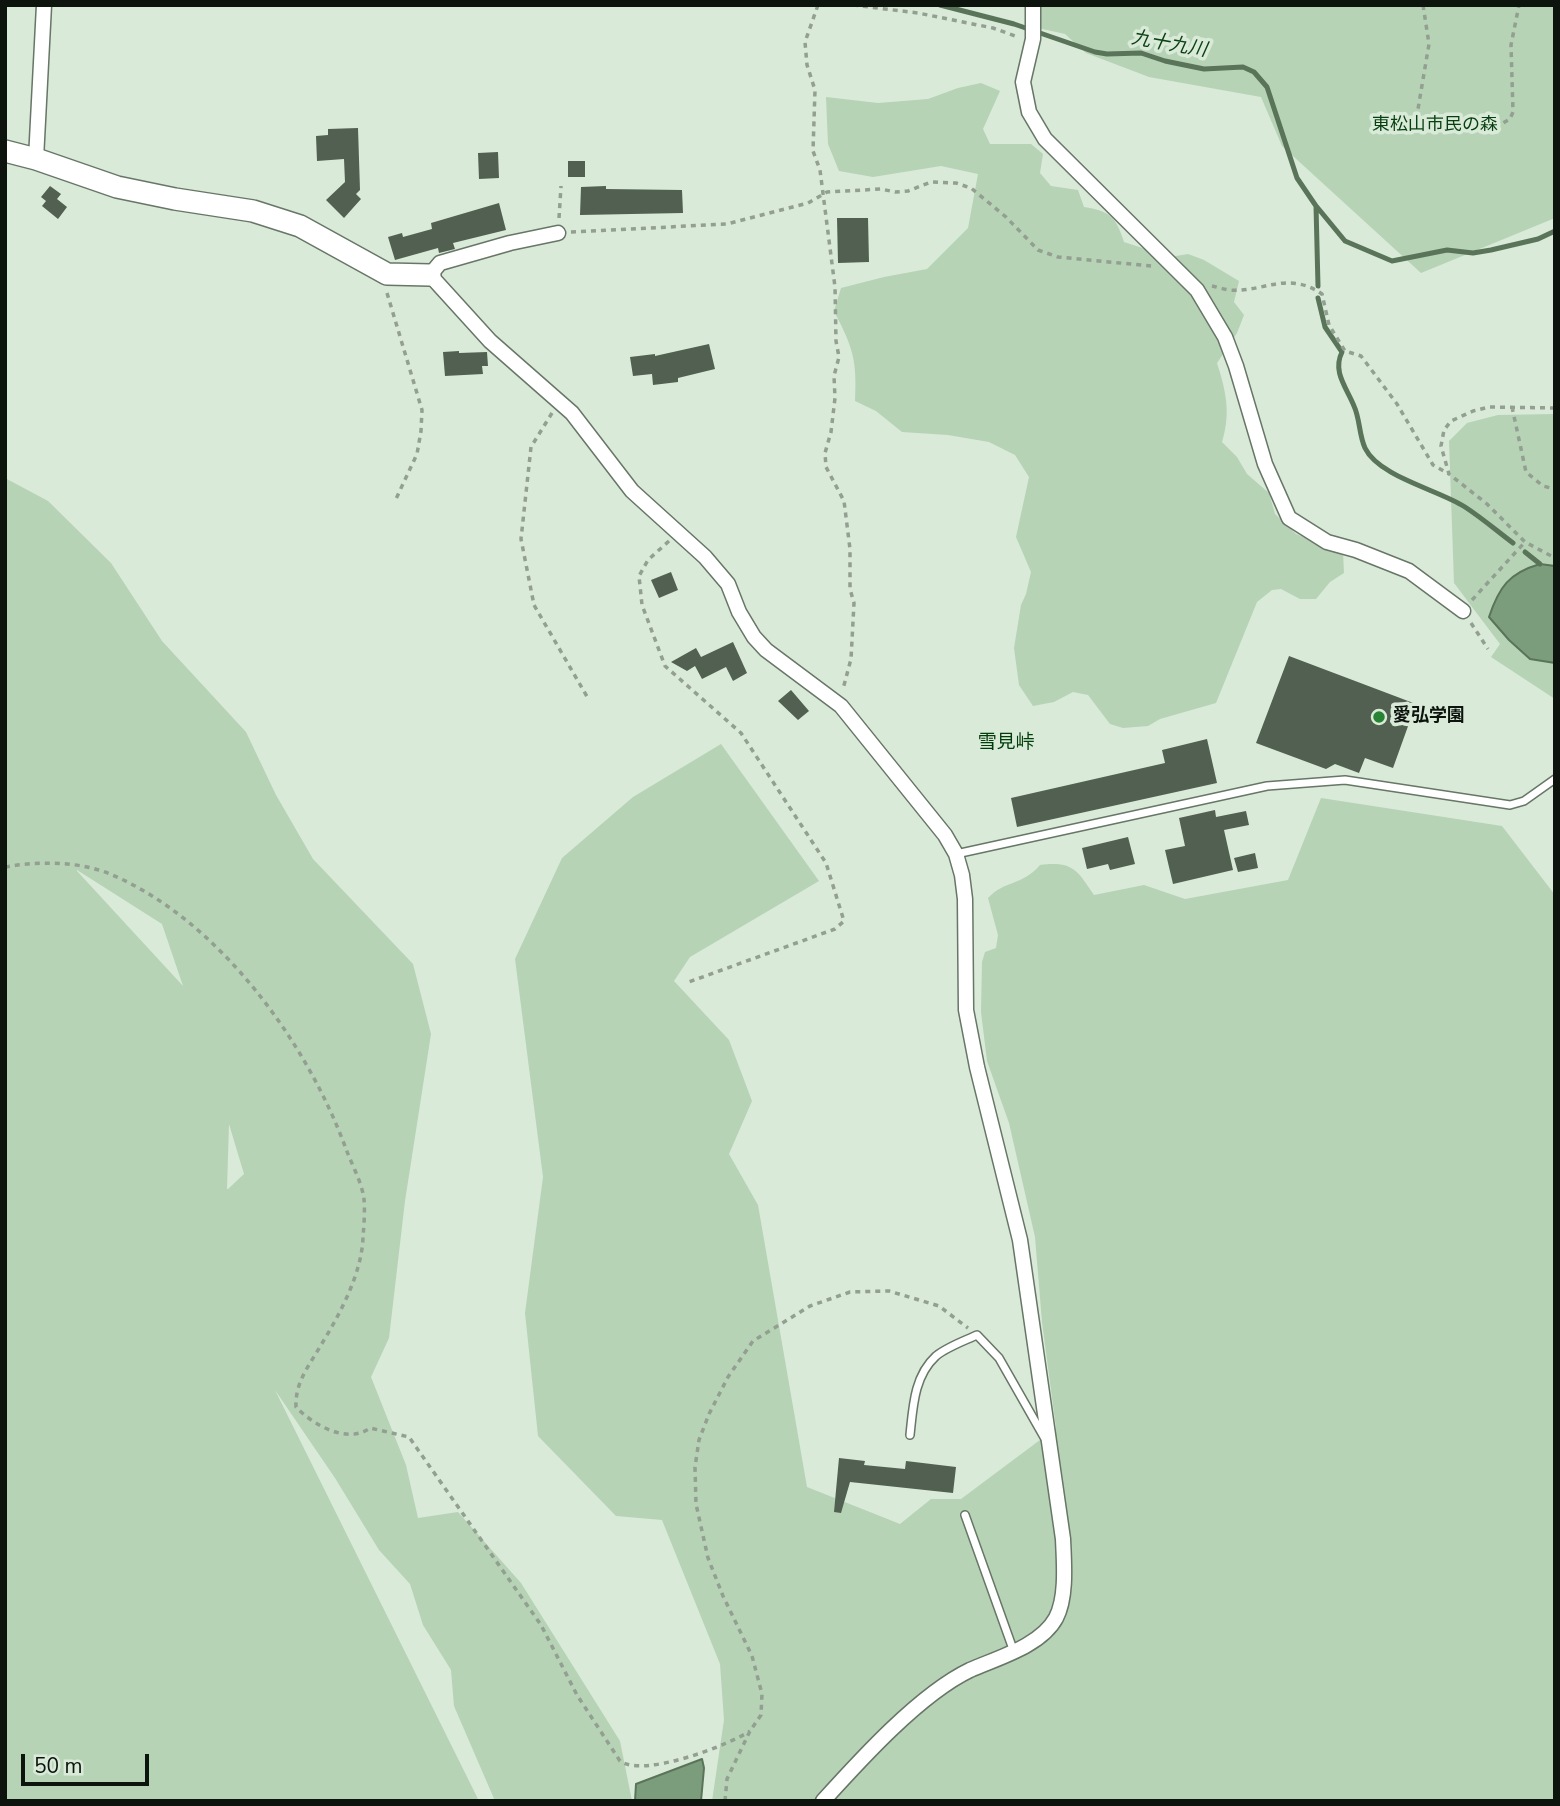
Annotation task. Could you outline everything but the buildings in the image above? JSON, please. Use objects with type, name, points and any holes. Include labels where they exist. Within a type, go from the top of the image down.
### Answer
[{"type":"street","points":[[36,159],[44,5]]},
{"type":"street","points":[[1033,12],[1032,42],[1023,82],[1029,112],[1045,139],[1197,290],[1224,337],[1244,390],[1265,464],[1289,518],[1327,542],[1356,550],[1409,571],[1463,611]]},
{"type":"street","points":[[5,150],[117,187],[253,211],[300,226],[387,274],[430,275],[490,341],[572,413],[632,491],[705,558],[728,584],[754,637],[766,650],[836,702],[908,786],[956,854],[965,899],[966,1010],[1020,1240],[1063,1539],[1064,1584],[1056,1618],[1025,1647],[968,1671],[932,1694],[858,1763],[823,1801]]},
{"type":"street","points":[[430,275],[440,263],[510,243],[558,233]]},
{"type":"lane","points":[[956,854],[1267,786],[1345,780],[1510,805],[1524,801],[1555,779]]},
{"type":"lane","points":[[910,1435],[914,1402],[922,1373],[937,1355],[977,1335],[999,1358],[1051,1450]]},
{"type":"lane","points":[[965,1515],[1014,1653]]},
{"type":"path","points":[[818,5],[805,42],[807,65],[815,90],[813,151],[820,170],[835,286],[839,357],[831,432],[825,453],[826,467],[844,501],[850,549],[850,589],[854,603],[851,659],[845,685],[836,702]]},
{"type":"path","points":[[853,5],[918,13],[993,28],[1032,42]]},
{"type":"path","points":[[1423,5],[1429,44],[1418,109],[1419,116],[1430,124],[1455,120],[1503,123],[1510,119],[1513,112],[1511,46],[1519,5]]},
{"type":"path","points":[[561,186],[558,233],[727,224],[808,203],[827,192],[881,189],[908,191],[931,182],[956,183],[971,188],[1006,217],[1038,250],[1058,257],[1174,268]]},
{"type":"path","points":[[387,274],[387,297],[422,410],[417,454],[395,501]]},
{"type":"path","points":[[1188,281],[1230,290],[1290,282],[1322,294],[1329,325],[1345,351],[1361,356],[1396,404],[1433,465],[1487,504],[1525,542],[1555,558]]},
{"type":"path","points":[[559,402],[531,447],[521,539],[534,605],[589,700]]},
{"type":"path","points":[[1449,474],[1441,446],[1444,430],[1451,421],[1473,411],[1512,407],[1555,408]]},
{"type":"path","points":[[1512,407],[1526,472],[1543,486],[1555,489]]},
{"type":"path","points":[[678,533],[648,560],[639,576],[642,605],[665,666],[741,733],[826,863],[844,920],[835,929],[687,983]]},
{"type":"path","points":[[1488,649],[1463,611],[1525,542]]},
{"type":"path","points":[[5,867],[27,863],[67,864],[107,873],[149,893],[201,932],[226,957],[261,999],[319,1084],[364,1198],[363,1241],[353,1283],[322,1344],[304,1370],[295,1392],[296,1407],[309,1421],[338,1433],[363,1433],[370,1428],[409,1437],[541,1625],[577,1695],[626,1766],[660,1765],[738,1740],[750,1731]]},
{"type":"path","points":[[725,1801],[727,1779],[750,1731],[761,1715],[762,1694],[752,1656],[708,1558],[696,1504],[695,1467],[699,1440],[728,1377],[753,1340],[810,1306],[850,1292],[889,1291],[939,1306],[977,1335]]},
{"type":"green space","name":"東松山市民の森","points":[[1038,5],[1555,5],[1555,218],[1421,273],[1282,146],[1261,97],[1149,77],[1086,53],[1065,34],[1038,28]]},
{"type":"green space","points":[[981,83],[1000,91],[983,129],[990,144],[1031,144],[1043,154],[1040,173],[1051,186],[1078,190],[1084,207],[1100,210],[1110,216],[1118,226],[1124,242],[1170,257],[1188,254],[1204,260],[1239,281],[1234,302],[1244,315],[1237,333],[1217,363],[1226,402],[1222,442],[1237,457],[1247,474],[1269,493],[1275,514],[1296,534],[1343,552],[1344,573],[1330,582],[1316,599],[1300,599],[1281,589],[1272,590],[1257,602],[1216,703],[1160,719],[1148,726],[1123,728],[1110,724],[1088,695],[1073,692],[1054,702],[1033,706],[1019,685],[1014,648],[1021,605],[1031,572],[1016,537],[1029,477],[1015,455],[989,442],[948,435],[902,432],[876,411],[855,401],[852,354],[834,311],[841,288],[927,269],[968,228],[978,174],[941,166],[873,177],[839,171],[828,144],[826,97],[878,103],[928,99]]},
{"type":"green space","points":[[1555,414],[1555,699],[1491,657],[1500,644],[1454,583],[1449,441],[1467,423],[1498,415]]},
{"type":"green space","points":[[5,478],[48,501],[111,563],[162,641],[246,732],[276,795],[313,859],[413,964],[431,1034],[405,1201],[389,1338],[371,1377],[406,1465],[418,1518],[458,1512],[521,1583],[620,1741],[632,1801],[495,1801],[454,1706],[451,1670],[423,1625],[410,1584],[379,1550],[335,1478],[275,1390],[479,1801],[5,1801]],"holes":[[[77,871],[162,924],[183,986]],[[229,1124],[244,1174],[227,1189]]]},
{"type":"green space","points":[[721,744],[819,881],[690,957],[674,981],[729,1040],[752,1101],[729,1154],[758,1205],[807,1487],[900,1524],[931,1499],[961,1499],[1056,1428],[1042,1322],[1035,1237],[1009,1123],[987,1061],[981,1012],[982,962],[985,952],[996,948],[998,935],[988,898],[1001,888],[1027,876],[1040,865],[1051,864],[1073,869],[1094,895],[1144,885],[1185,899],[1288,880],[1321,798],[1502,826],[1555,895],[1555,1801],[712,1801],[724,1720],[720,1664],[662,1520],[616,1516],[538,1436],[525,1313],[543,1177],[515,959],[562,858],[633,797]]},
{"type":"shaded area","points":[[1540,564],[1555,566],[1555,663],[1530,659],[1489,617],[1501,589],[1520,572]]},
{"type":"shaded area","points":[[702,1759],[704,1768],[701,1801],[635,1801],[636,1784]]},
{"type":"waterway","name":"九十九川","points":[[940,5],[1014,24],[1095,52],[1141,53],[1204,69],[1243,67],[1254,72],[1267,87],[1297,178],[1316,206],[1318,286]]},
{"type":"waterway","points":[[1317,207],[1345,241],[1392,261],[1447,250],[1473,253],[1491,250],[1538,239],[1555,231]]},
{"type":"waterway","name":"九十九川","points":[[1318,298],[1325,327],[1342,352],[1339,359],[1340,373],[1356,411],[1363,443],[1372,458],[1396,475],[1465,507],[1513,543]]},
{"type":"waterway","name":"九十九川","points":[[1525,552],[1540,564]]},
{"type":"place","name":"愛弘学園","points":[[1379,717]]},
{"type":"district","name":"雪見峠","points":[[1006,743]]}]
